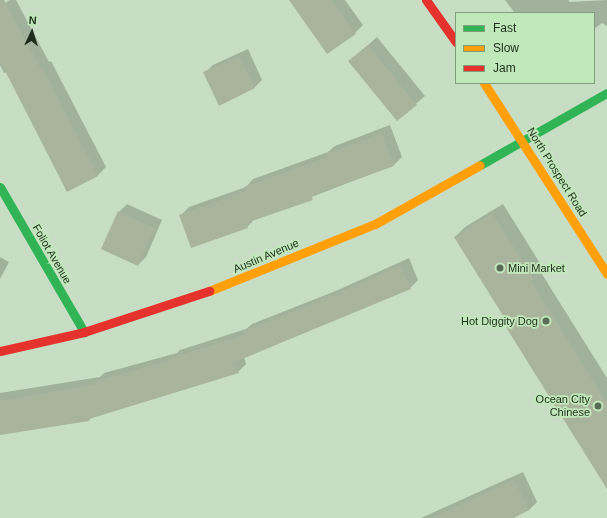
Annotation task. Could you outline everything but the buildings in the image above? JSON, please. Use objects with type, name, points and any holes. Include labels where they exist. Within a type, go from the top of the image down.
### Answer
[{"type":"street","points":[[426,0],[455,41]]},
{"type":"street","name":"North Prospect Road","points":[[485,84],[523,141],[607,274]]},
{"type":"street","name":"Austin Avenue","points":[[0,351],[84,332],[228,285],[375,224],[607,93]]},
{"type":"street","name":"Foliot Avenue","points":[[0,187],[84,332]]},
{"type":"traffic: fast","points":[[480,165],[607,93]]},
{"type":"traffic: fast","points":[[0,187],[84,332]]},
{"type":"traffic: slow","points":[[485,84],[607,274]]},
{"type":"traffic: slow","points":[[209,291],[375,224],[480,165]]},
{"type":"traffic: jam","points":[[426,0],[455,41]]},
{"type":"traffic: jam","points":[[0,351],[84,332],[209,291]]},
{"type":"place","name":"Mini Market","points":[[500,268]]},
{"type":"place","name":"Hot Diggity Dog","points":[[546,321]]},
{"type":"place","name":"Ocean City Chinese","points":[[598,406]]}]
